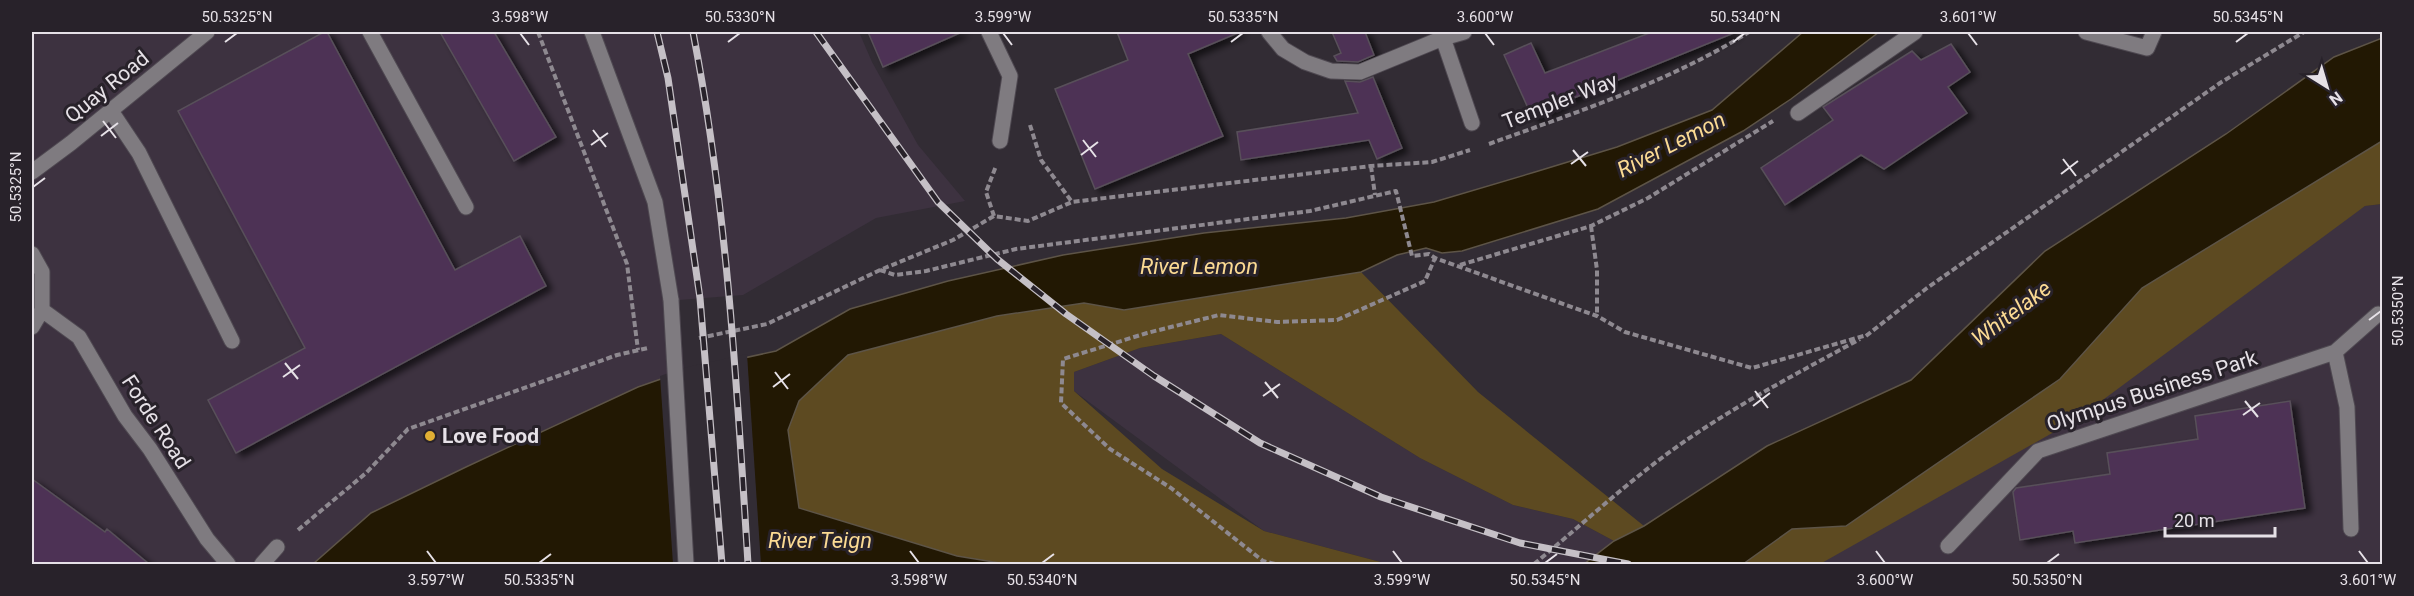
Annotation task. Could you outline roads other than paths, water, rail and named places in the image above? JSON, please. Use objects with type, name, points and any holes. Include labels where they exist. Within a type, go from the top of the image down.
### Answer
[{"type":"street","name":"Quay Road","points":[[32,172],[207,32]]},
{"type":"street","points":[[370,32],[466,207]]},
{"type":"street","points":[[592,32],[655,202],[671,300],[686,564]]},
{"type":"street","points":[[989,32],[1010,76],[1000,141]]},
{"type":"street","points":[[1269,32],[1283,49],[1305,62],[1331,71],[1360,72],[1443,38],[1464,32]]},
{"type":"street","points":[[1798,113],[1915,32]]},
{"type":"street","points":[[2086,32],[2147,48],[2154,32]]},
{"type":"street","points":[[1443,38],[1472,123]]},
{"type":"street","points":[[111,111],[139,153],[232,341]]},
{"type":"street","points":[[32,254],[42,272],[42,310],[32,327]]},
{"type":"street","name":"Forde Road","points":[[42,310],[79,337],[125,416],[150,449],[207,539],[228,564]]},
{"type":"street","name":"Olympus Business Park","points":[[1948,546],[2038,451],[2335,352],[2378,314]]},
{"type":"street","points":[[2335,352],[2347,407],[2351,529]]},
{"type":"street","points":[[262,564],[277,547]]},
{"type":"water","points":[[1803,32],[1879,32],[1791,99],[1743,131],[1598,209],[1462,251],[1442,253],[1426,248],[1397,255],[1361,272],[1124,310],[1084,303],[997,316],[848,355],[799,401],[788,430],[799,508],[957,556],[1006,564],[313,564],[371,513],[466,467],[638,387],[684,371],[776,351],[850,309],[948,281],[1063,255],[1204,233],[1346,218],[1434,202],[1617,147],[1712,110]]},
{"type":"water","name":"Whitelake","points":[[2382,38],[2382,141],[2142,288],[2060,379],[1846,526],[1792,529],[1743,564],[1584,564],[1614,541],[1644,526],[1767,446],[1911,380],[2045,251],[2226,134],[2334,57]]},
{"type":"railway","points":[[657,32],[668,78],[700,298],[722,564]]},
{"type":"railway","points":[[693,32],[714,164],[729,297],[748,564]]},
{"type":"railway","points":[[816,32],[938,202],[997,259],[1066,314],[1154,376],[1260,443],[1381,497],[1520,543],[1628,564]]},
{"type":"place","name":"Love Food","points":[[430,436]]},
{"type":"water label","name":"River Lemon","points":[[1671,144]]},
{"type":"water label","name":"River Lemon","points":[[1199,266]]},
{"type":"water label","name":"River Teign","points":[[820,540]]}]
